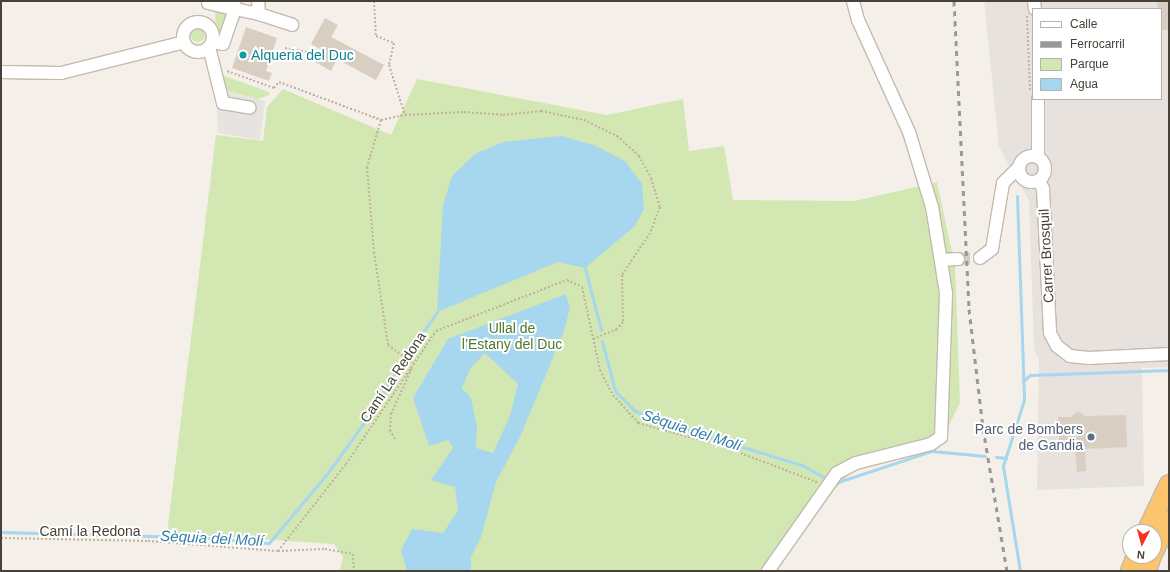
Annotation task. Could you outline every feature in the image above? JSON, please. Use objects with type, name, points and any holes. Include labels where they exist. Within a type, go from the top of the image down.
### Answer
[{"type":"highway","points":[[1150,524],[1169,484]]},
{"type":"highway","points":[[1162,535],[1169,520]]},
{"type":"street","points":[[258,1],[259,14]]},
{"type":"street","points":[[768,571],[826,486],[837,473],[856,463],[931,444],[941,437],[946,308],[941,260],[932,207],[909,132],[858,20],[853,1]]},
{"type":"street","points":[[206,24],[208,2],[234,5],[292,25]]},
{"type":"street","points":[[234,5],[223,44],[210,45],[195,51],[184,42],[183,33],[188,26],[197,22],[206,24],[212,32],[210,45],[223,103],[250,108]]},
{"type":"street","points":[[1,72],[61,73],[184,42]]},
{"type":"street","points":[[1018,168],[1026,181],[1039,180],[1045,168],[1038,157],[1035,100]]},
{"type":"street","points":[[980,258],[992,249],[1003,183],[1018,168],[1026,157],[1038,157]]},
{"type":"street","name":"Carrer Brosquil","points":[[1039,180],[1043,189],[1050,333],[1057,346],[1070,356],[1169,354]]},
{"type":"street","points":[[941,260],[958,259]]},
{"type":"path","points":[[374,1],[376,36],[394,44],[389,65],[406,116]]},
{"type":"path","points":[[284,48],[320,54]]},
{"type":"path","points":[[216,68],[274,88],[279,82],[381,120],[406,116],[464,112],[503,115],[541,111],[584,120],[617,136],[639,156],[651,178],[660,207],[650,233],[622,275],[623,322],[616,329],[593,339]]},
{"type":"path","points":[[381,120],[367,168],[374,252],[388,345],[414,362],[391,414],[390,431],[395,439]]},
{"type":"path","name":"Camí La Redona","points":[[278,550],[346,464],[436,331],[567,280],[582,287],[600,370],[613,395],[638,423],[762,459],[826,486]]},
{"type":"path","name":"Camí la Redona","points":[[1,538],[164,542],[278,550],[325,549],[352,554],[354,571]]},
{"type":"shaded area","points":[[984,1],[1169,1],[1169,367],[1142,368],[1144,486],[1037,490],[1039,360],[1034,349],[1029,201],[999,147]]},
{"type":"shaded area","points":[[216,89],[265,101],[260,140],[218,133]]},
{"type":"green space","points":[[215,10],[229,12],[220,40],[216,38]]},
{"type":"green space","points":[[195,28],[201,28],[205,32],[205,38],[201,42],[195,42],[191,38],[191,32]]},
{"type":"green space","points":[[222,75],[269,92],[269,95],[258,99],[223,90]]},
{"type":"green space","name":"Ullal de l’Estany del Duc","points":[[417,79],[607,115],[683,99],[689,151],[724,146],[733,200],[855,201],[937,182],[955,266],[960,403],[941,441],[858,466],[821,503],[772,571],[340,571],[343,557],[334,544],[167,533],[216,135],[263,141],[267,107],[283,89],[391,135]]},
{"type":"water","name":"Ullal de l’Estany del Duc","points":[[561,136],[594,145],[625,161],[642,184],[644,209],[635,226],[585,268],[558,262],[437,312],[443,205],[452,176],[475,154],[503,142]]},
{"type":"water","points":[[566,294],[570,308],[564,331],[520,437],[496,482],[481,537],[471,557],[471,571],[407,571],[401,550],[412,529],[443,533],[458,511],[455,487],[431,480],[453,448],[448,440],[429,446],[413,398],[448,339]],"holes":[[[485,353],[518,384],[510,416],[493,453],[476,448],[477,427],[471,398],[462,388],[470,369]]]},
{"type":"building","points":[[1157,1],[1169,1],[1169,30],[1162,30],[1162,8],[1158,8]]},
{"type":"building","points":[[325,18],[338,25],[331,37],[384,65],[376,80],[337,59],[331,71],[315,62],[322,50],[311,44]]},
{"type":"building","name":"Alqueria del Duc","points":[[246,27],[277,38],[266,71],[272,73],[269,81],[232,68]]},
{"type":"building","points":[[1078,411],[1085,416],[1126,415],[1127,447],[1085,449],[1086,471],[1077,472],[1074,440],[1059,440],[1058,417],[1071,417]]},
{"type":"waterway","points":[[1017,196],[1024,400],[1003,466],[1020,571]]},
{"type":"waterway","name":"Sèquia del Molí","points":[[585,268],[601,330]]},
{"type":"waterway","name":"Sèquia del Molí","points":[[409,352],[437,312]]},
{"type":"waterway","name":"Sèquia del Molí","points":[[602,341],[615,391],[634,410],[648,418],[802,465],[824,477]]},
{"type":"waterway","name":"Sèquia del Molí","points":[[1,532],[198,537],[269,543],[327,474],[373,410],[403,360]]},
{"type":"waterway","points":[[1023,381],[1030,375],[1169,370]]},
{"type":"waterway","name":"Sèquia del Molí","points":[[838,482],[932,451],[985,456]]},
{"type":"waterway","name":"Sèquia del Molí","points":[[996,457],[1006,458]]},
{"type":"tunnel","points":[[958,259],[980,258]]},
{"type":"railway","points":[[954,1],[969,309],[983,428],[1007,571]]},
{"type":"place","name":"Alqueria del Duc","points":[[243,55]]},
{"type":"place","name":"Parc de Bombers de Gandia","points":[[1091,437]]}]
